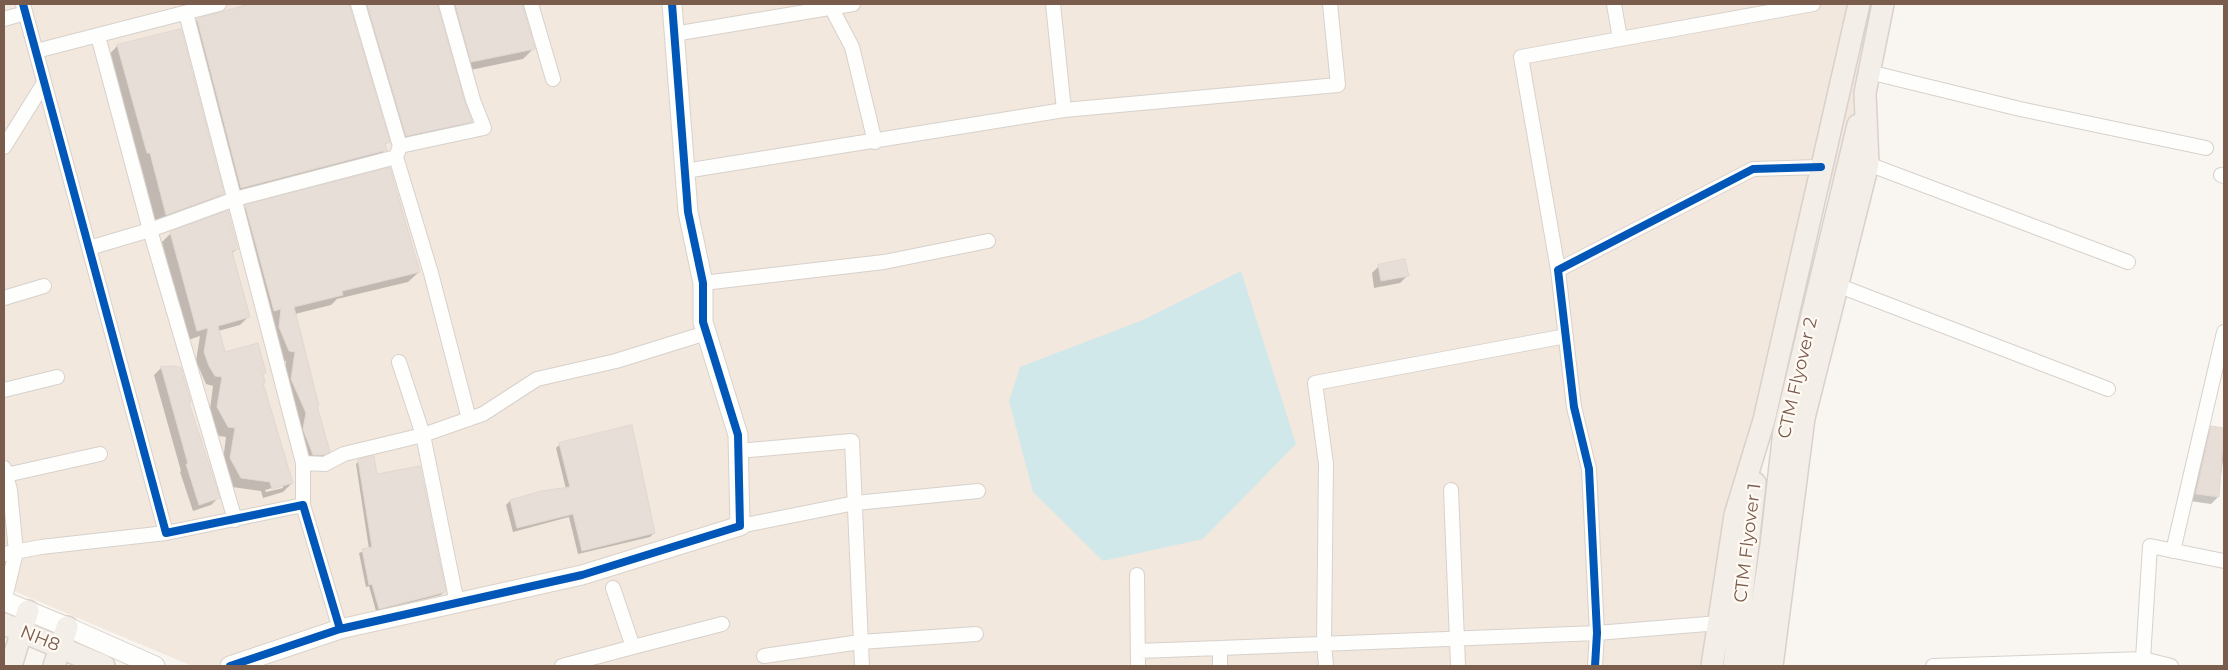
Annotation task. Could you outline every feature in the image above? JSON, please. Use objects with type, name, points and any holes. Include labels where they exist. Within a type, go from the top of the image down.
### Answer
[{"type":"main road","points":[[1712,666],[1735,515],[1764,420],[1859,4]]},
{"type":"main road","points":[[1772,666],[1804,418],[1837,285],[1860,158],[1865,93],[1883,4]]},
{"type":"main road","name":"CTM Flyover 2","points":[[1753,666],[1771,545],[1784,430],[1860,158]]},
{"type":"main road","name":"CTM Flyover 1","points":[[1734,666],[1764,420]]},
{"type":"main road","points":[[11,666],[13,628],[28,611]]},
{"type":"main road","points":[[57,657],[67,627]]},
{"type":"main road","name":"NH8","points":[[13,628],[57,657],[104,666]]},
{"type":"street","points":[[36,51],[219,4]]},
{"type":"street","points":[[358,4],[469,419]]},
{"type":"street","points":[[89,248],[150,230],[235,199],[484,128],[468,83],[446,4]]},
{"type":"street","points":[[531,4],[553,79]]},
{"type":"street","points":[[672,4],[688,212],[703,283],[703,322],[738,435],[740,526]]},
{"type":"street","points":[[674,34],[853,4]]},
{"type":"street","points":[[1053,4],[1064,110]]},
{"type":"street","points":[[684,172],[1064,110],[1338,85],[1330,4]]},
{"type":"street","points":[[1614,4],[1620,39]]},
{"type":"street","points":[[1595,666],[1597,633],[1589,469],[1574,407],[1558,270],[1521,57],[1620,39],[1746,10],[1813,4]]},
{"type":"street","points":[[831,7],[852,47],[875,142]]},
{"type":"street","points":[[4,19],[24,8],[166,533]]},
{"type":"street","points":[[186,13],[303,463],[304,505],[340,629]]},
{"type":"street","points":[[98,36],[150,230],[235,520]]},
{"type":"street","points":[[1869,72],[2020,109],[2206,148]]},
{"type":"street","points":[[4,147],[44,83]]},
{"type":"street","points":[[1860,158],[2128,262]]},
{"type":"street","points":[[1558,270],[1754,169],[1821,167]]},
{"type":"street","points":[[703,283],[884,262],[988,241]]},
{"type":"street","points":[[1837,285],[2108,390]]},
{"type":"street","points":[[4,298],[44,286]]},
{"type":"street","points":[[303,463],[325,464],[344,454],[423,435],[483,414],[537,379],[616,361],[706,332]]},
{"type":"street","points":[[2173,550],[2224,332]]},
{"type":"street","points":[[1326,666],[1324,644],[1326,464],[1315,383],[1566,336]]},
{"type":"street","points":[[399,362],[423,435],[457,603]]},
{"type":"street","points":[[4,390],[57,377]]},
{"type":"street","points":[[738,451],[852,441],[862,666]]},
{"type":"street","points":[[100,454],[5,471],[10,490],[10,553],[4,602],[67,627],[155,666]]},
{"type":"street","points":[[1451,490],[1458,666]]},
{"type":"street","points":[[230,666],[340,629],[582,575],[740,526],[855,503],[978,491]]},
{"type":"street","points":[[10,553],[166,533],[304,505]]},
{"type":"street","points":[[2143,659],[2150,546],[2224,561]]},
{"type":"street","points":[[1137,575],[1138,666]]},
{"type":"street","points":[[613,588],[633,647]]},
{"type":"street","points":[[562,666],[722,624]]},
{"type":"street","points":[[1138,651],[1597,633],[1719,624]]},
{"type":"street","points":[[764,656],[860,642],[976,634]]},
{"type":"street","points":[[1220,648],[1220,666]]},
{"type":"street","points":[[1933,666],[2143,659],[2171,666]]},
{"type":"shaded area","points":[[4,4],[1890,4],[1753,423],[1707,666],[192,666],[4,587]]},
{"type":"water","points":[[1241,271],[1296,444],[1203,539],[1103,561],[1033,492],[1009,401],[1020,367],[1143,320]]},
{"type":"building","points":[[250,4],[349,4],[390,142],[385,144],[387,150],[241,188],[197,19]]},
{"type":"building","points":[[367,4],[437,4],[472,122],[406,136]]},
{"type":"building","points":[[455,4],[522,4],[535,49],[471,62]]},
{"type":"building","points":[[181,29],[224,194],[166,215],[150,153],[147,153],[117,45]]},
{"type":"building","points":[[390,168],[420,272],[342,291],[343,295],[294,307],[319,406],[317,406],[330,452],[323,455],[313,455],[303,429],[306,413],[291,379],[295,352],[289,351],[279,327],[281,309],[274,311],[245,205]]},
{"type":"building","points":[[228,211],[238,249],[232,251],[250,317],[218,326],[225,352],[258,343],[266,373],[263,374],[265,383],[263,383],[293,483],[272,489],[270,482],[241,478],[230,458],[235,428],[228,427],[217,407],[222,377],[215,376],[209,366],[204,352],[208,328],[197,331],[170,232]]},
{"type":"building","points":[[1405,259],[1409,276],[1381,281],[1378,265]]},
{"type":"building","points":[[175,366],[181,368],[191,403],[189,403],[220,498],[199,505],[186,464],[188,464],[161,367]]},
{"type":"building","points":[[632,425],[655,533],[582,551],[573,514],[517,528],[510,500],[541,491],[570,487],[559,443]]},
{"type":"building","points":[[2211,426],[2224,428],[2219,497],[2196,494]]},
{"type":"building","points":[[374,456],[377,474],[420,466],[446,592],[379,609],[372,584],[369,585],[362,549],[372,547],[358,460]]},
{"type":"cycle path","points":[[23,4],[166,533],[303,505],[340,629]]},
{"type":"cycle path","points":[[230,666],[340,629],[582,575],[740,526],[738,435],[703,322],[703,283],[688,212],[672,4]]},
{"type":"cycle path","points":[[1595,666],[1597,633],[1589,469],[1574,407],[1558,270],[1753,169],[1821,167]]}]
